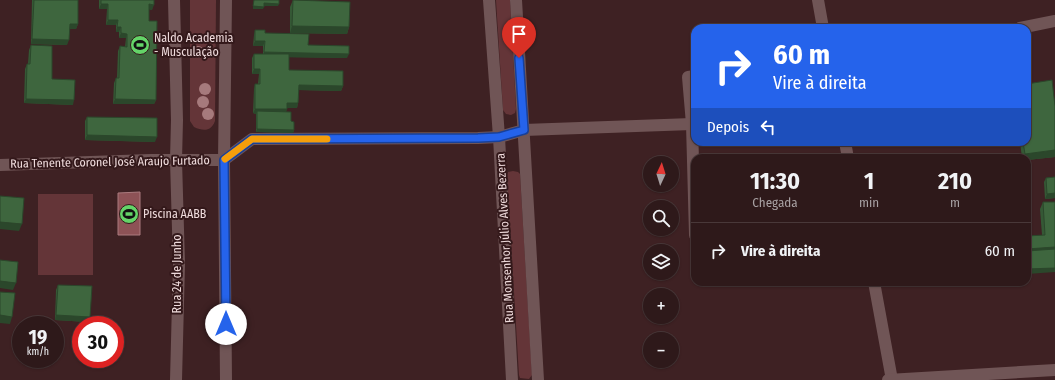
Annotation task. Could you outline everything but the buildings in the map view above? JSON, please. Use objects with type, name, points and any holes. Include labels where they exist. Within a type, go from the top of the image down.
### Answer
[{"type":"street","name":"Rua 24 de Junho","points":[[174,0],[178,264],[176,380]]},
{"type":"street","points":[[226,0],[224,160],[226,380]]},
{"type":"street","name":"Rua Monsenhor Júlio Alves Bezerra","points":[[489,0],[499,137],[512,380]]},
{"type":"street","name":"Rua Monsenhor Júlio Alves Bezerra","points":[[516,0],[538,380]]},
{"type":"street","points":[[818,0],[822,24]]},
{"type":"street","points":[[1031,26],[1055,21]]},
{"type":"street","points":[[691,77],[688,77],[691,112]]},
{"type":"street","name":"Rua Tenente Coronel José Araujo Furtado","points":[[0,165],[224,160],[252,139],[499,137],[524,130],[691,124]]},
{"type":"street","points":[[875,286],[892,380]]},
{"type":"street","points":[[888,380],[1055,370]]},
{"type":"shaded area","points":[[190,0],[216,0],[215,121],[209,129],[206,130],[194,127],[190,121]]},
{"type":"shaded area","points":[[496,0],[510,0],[516,109],[515,113],[511,115],[506,114],[503,110]]},
{"type":"shaded area","points":[[513,171],[520,174],[532,375],[529,379],[520,378],[519,375],[507,175],[508,172]]},
{"type":"shaded area","name":"Piscina AABB","points":[[140,192],[140,235],[118,235],[118,193]]},
{"type":"shaded area","points":[[38,194],[93,194],[93,275],[38,275]]},
{"type":"slow traffic","points":[[225,159],[252,139],[327,139]]},
{"type":"place","name":"Naldo Academia - Musculação","points":[[140,45]]},
{"type":"place","name":"Piscina AABB","points":[[129,214]]},
{"type":"route","points":[[226,324],[224,160],[252,139],[478,138],[499,137],[524,130],[519,58]]}]
